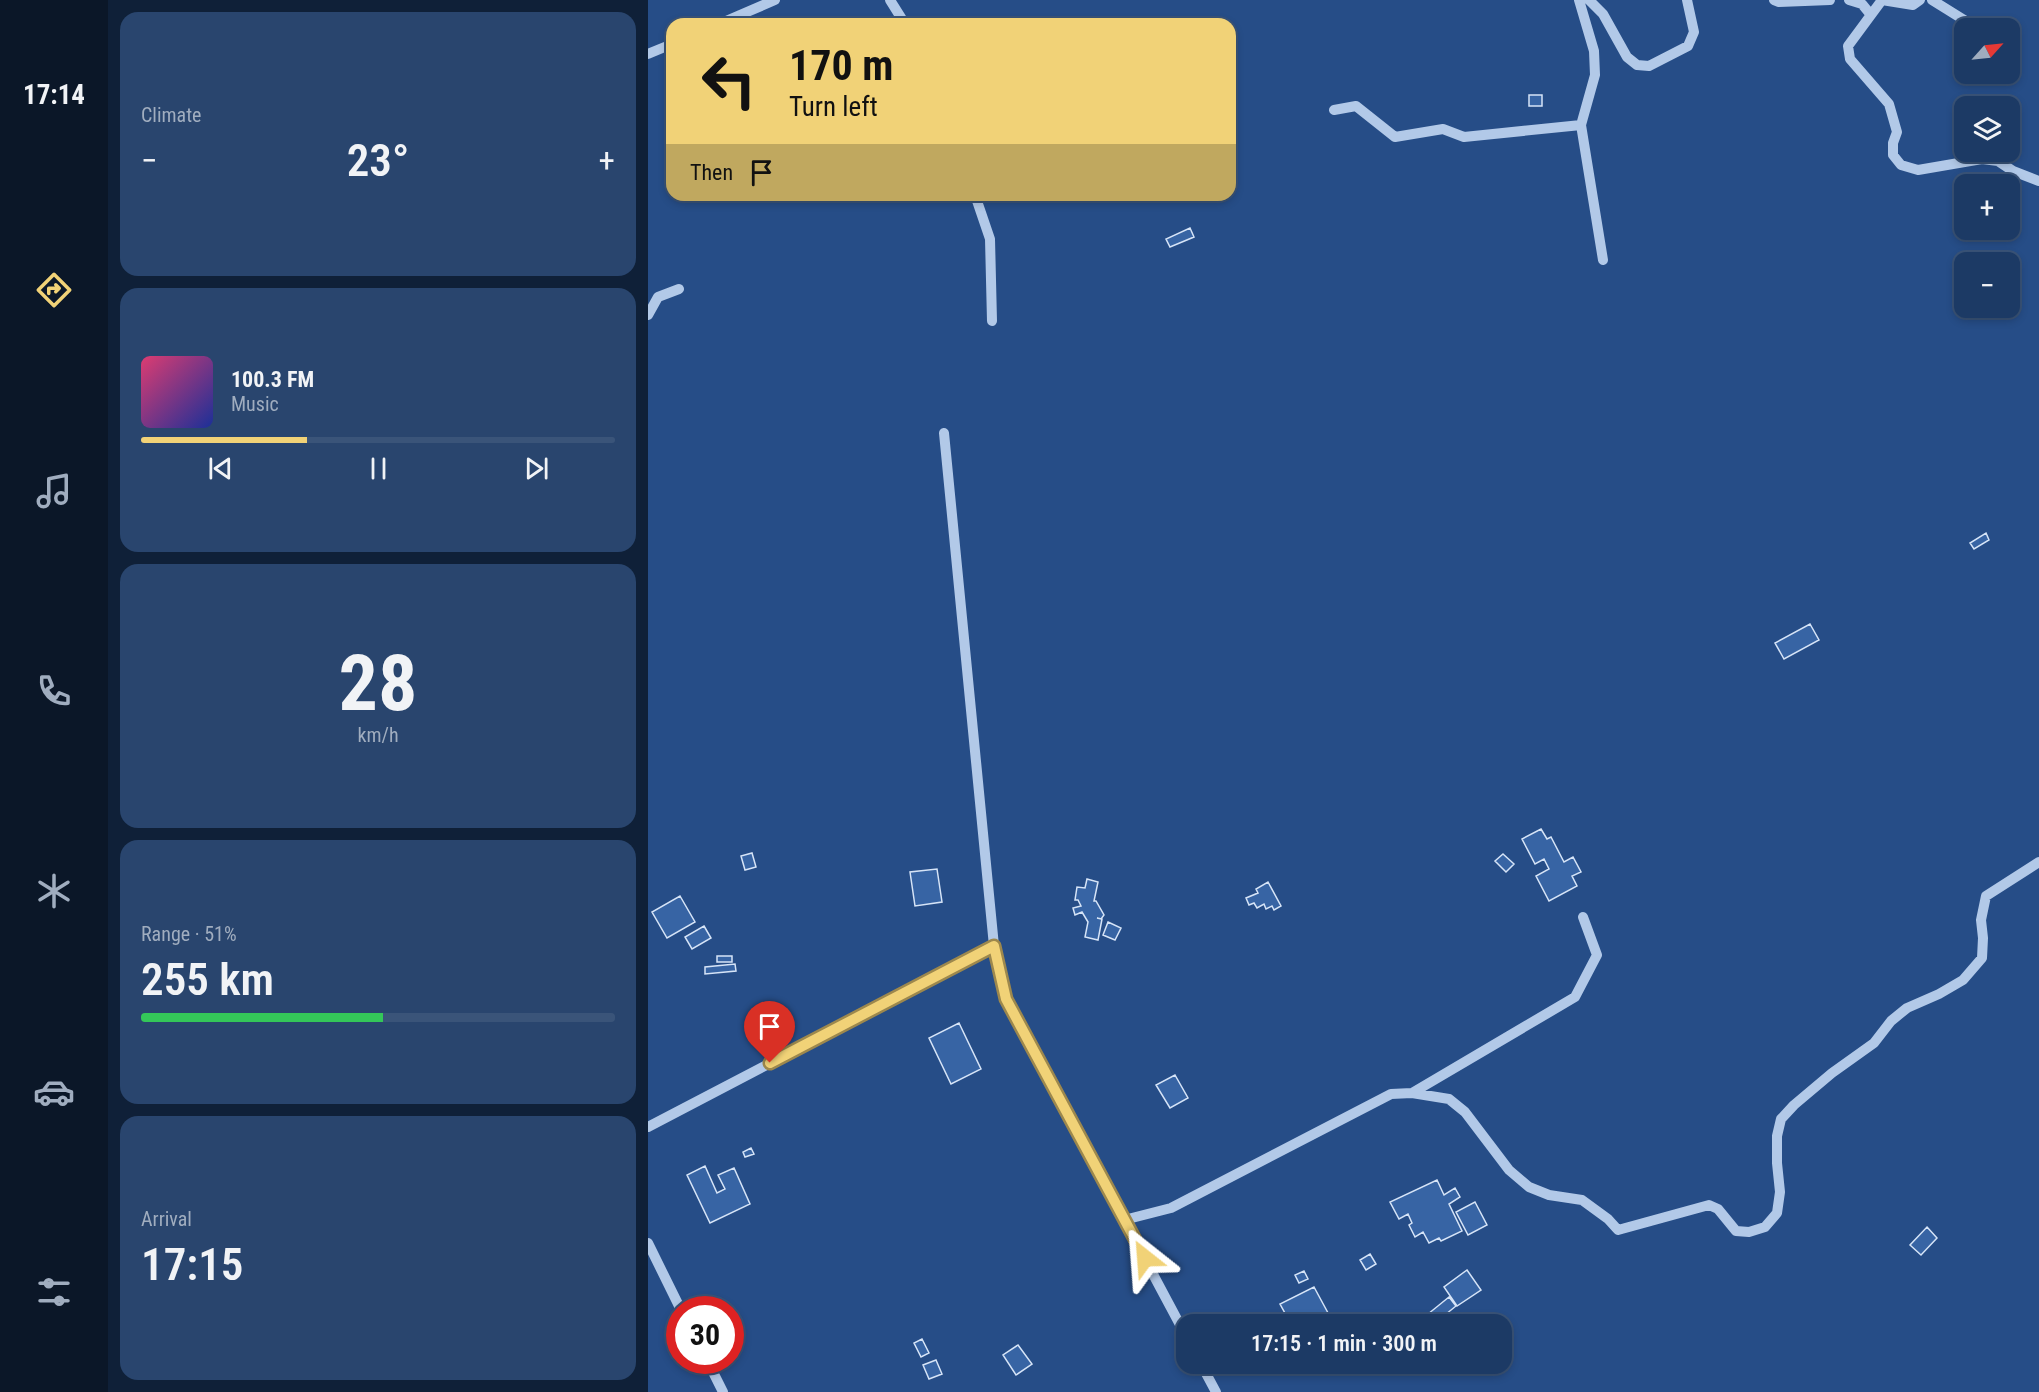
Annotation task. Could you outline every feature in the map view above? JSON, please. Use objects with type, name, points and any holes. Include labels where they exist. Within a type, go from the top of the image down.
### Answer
[{"type":"street","points":[[733,18],[775,0]]},
{"type":"street","points":[[890,0],[901,18]]},
{"type":"street","points":[[1579,0],[1594,51],[1595,75],[1581,125],[1603,260]]},
{"type":"street","points":[[1588,0],[1603,14],[1627,57],[1637,65],[1649,66],[1688,46],[1694,32],[1687,0]]},
{"type":"street","points":[[1774,0],[1779,2],[1830,0]]},
{"type":"street","points":[[1849,0],[1862,4],[1871,15]]},
{"type":"street","points":[[1920,0],[1913,5],[1882,0],[1848,46],[1850,59],[1889,104],[1897,132],[1893,143],[1893,155],[1901,165],[1918,170],[1982,159],[1998,161],[2013,171],[2039,180]]},
{"type":"street","points":[[1932,0],[1961,18]]},
{"type":"street","points":[[648,54],[666,46]]},
{"type":"street","points":[[1334,110],[1356,106],[1395,137],[1443,129],[1464,136],[1581,125]]},
{"type":"street","points":[[977,201],[990,239],[992,321]]},
{"type":"street","points":[[648,315],[658,297],[679,289]]},
{"type":"street","points":[[944,433],[994,946],[1006,999],[1176,1317]]},
{"type":"street","points":[[1124,1220],[1171,1208],[1390,1094],[1412,1093],[1449,1099],[1465,1112],[1509,1170],[1529,1187],[1549,1195],[1582,1200],[1608,1219],[1618,1230],[1709,1205],[1718,1209],[1736,1231],[1749,1232],[1765,1227],[1777,1213],[1780,1192],[1777,1136],[1781,1119],[1832,1073],[1874,1043],[1891,1021],[1907,1008],[1939,994],[1962,980],[1982,958],[1981,920],[1986,896],[2039,862]]},
{"type":"street","points":[[1412,1093],[1575,997],[1597,955],[1583,917]]},
{"type":"street","points":[[648,1126],[994,946]]},
{"type":"street","points":[[648,1244],[674,1296]]},
{"type":"street","points":[[714,1374],[723,1392]]},
{"type":"street","points":[[1206,1374],[1216,1392]]},
{"type":"building","points":[[1529,95],[1542,95],[1542,106],[1529,106]]},
{"type":"building","points":[[1190,228],[1194,237],[1170,247],[1166,239]]},
{"type":"building","points":[[1986,533],[1989,540],[1974,549],[1970,543]]},
{"type":"building","points":[[1810,624],[1819,640],[1784,659],[1775,643]]},
{"type":"building","points":[[1541,829],[1547,839],[1551,837],[1564,862],[1573,857],[1581,872],[1572,876],[1577,886],[1549,901],[1536,876],[1549,869],[1544,859],[1535,864],[1522,839]]},
{"type":"building","points":[[752,853],[756,867],[745,870],[741,856]]},
{"type":"building","points":[[1503,854],[1514,864],[1506,872],[1495,861]]},
{"type":"building","points":[[937,869],[942,902],[915,906],[910,872]]},
{"type":"building","points":[[1087,879],[1098,882],[1094,901],[1104,915],[1101,919],[1098,940],[1085,937],[1088,922],[1082,912],[1075,915],[1073,908],[1081,906],[1078,900],[1075,900],[1077,887],[1085,888]]},
{"type":"building","points":[[1268,882],[1281,906],[1274,910],[1272,906],[1266,909],[1264,904],[1257,908],[1254,903],[1249,905],[1246,898],[1258,893],[1256,889]]},
{"type":"building","points":[[680,896],[695,922],[667,938],[652,912]]},
{"type":"building","points":[[1108,922],[1121,928],[1115,940],[1103,935]]},
{"type":"building","points":[[704,926],[711,938],[692,949],[685,937]]},
{"type":"building","points":[[717,956],[732,956],[732,962],[717,962]]},
{"type":"building","points":[[735,964],[736,971],[705,974],[705,967]]},
{"type":"building","points":[[959,1023],[981,1069],[951,1084],[929,1038]]},
{"type":"building","points":[[1175,1075],[1188,1098],[1170,1108],[1156,1085]]},
{"type":"building","points":[[751,1148],[754,1154],[745,1157],[743,1152]]},
{"type":"building","points":[[705,1166],[717,1193],[725,1189],[718,1175],[734,1168],[750,1204],[710,1223],[687,1175]]},
{"type":"building","points":[[1437,1180],[1444,1195],[1455,1188],[1460,1197],[1449,1204],[1462,1231],[1441,1241],[1439,1238],[1429,1243],[1423,1232],[1415,1237],[1409,1225],[1412,1223],[1408,1214],[1399,1219],[1390,1202]]},
{"type":"building","points":[[1475,1202],[1487,1225],[1468,1235],[1456,1212]]},
{"type":"building","points":[[1927,1227],[1937,1238],[1921,1255],[1910,1245]]},
{"type":"building","points":[[1370,1254],[1376,1264],[1366,1270],[1360,1260]]},
{"type":"building","points":[[1467,1270],[1481,1290],[1457,1306],[1444,1287]]},
{"type":"building","points":[[1304,1271],[1308,1279],[1299,1283],[1295,1275]]},
{"type":"building","points":[[1314,1287],[1329,1314],[1286,1314],[1280,1304]]},
{"type":"building","points":[[1449,1297],[1456,1306],[1446,1314],[1428,1314]]},
{"type":"building","points":[[922,1339],[929,1353],[921,1357],[914,1343]]},
{"type":"building","points":[[1018,1345],[1032,1364],[1016,1375],[1003,1355]]},
{"type":"building","points":[[936,1360],[942,1374],[929,1379],[923,1365]]},
{"type":"route","points":[[770,1063],[994,946],[1006,999],[1145,1258]]}]
